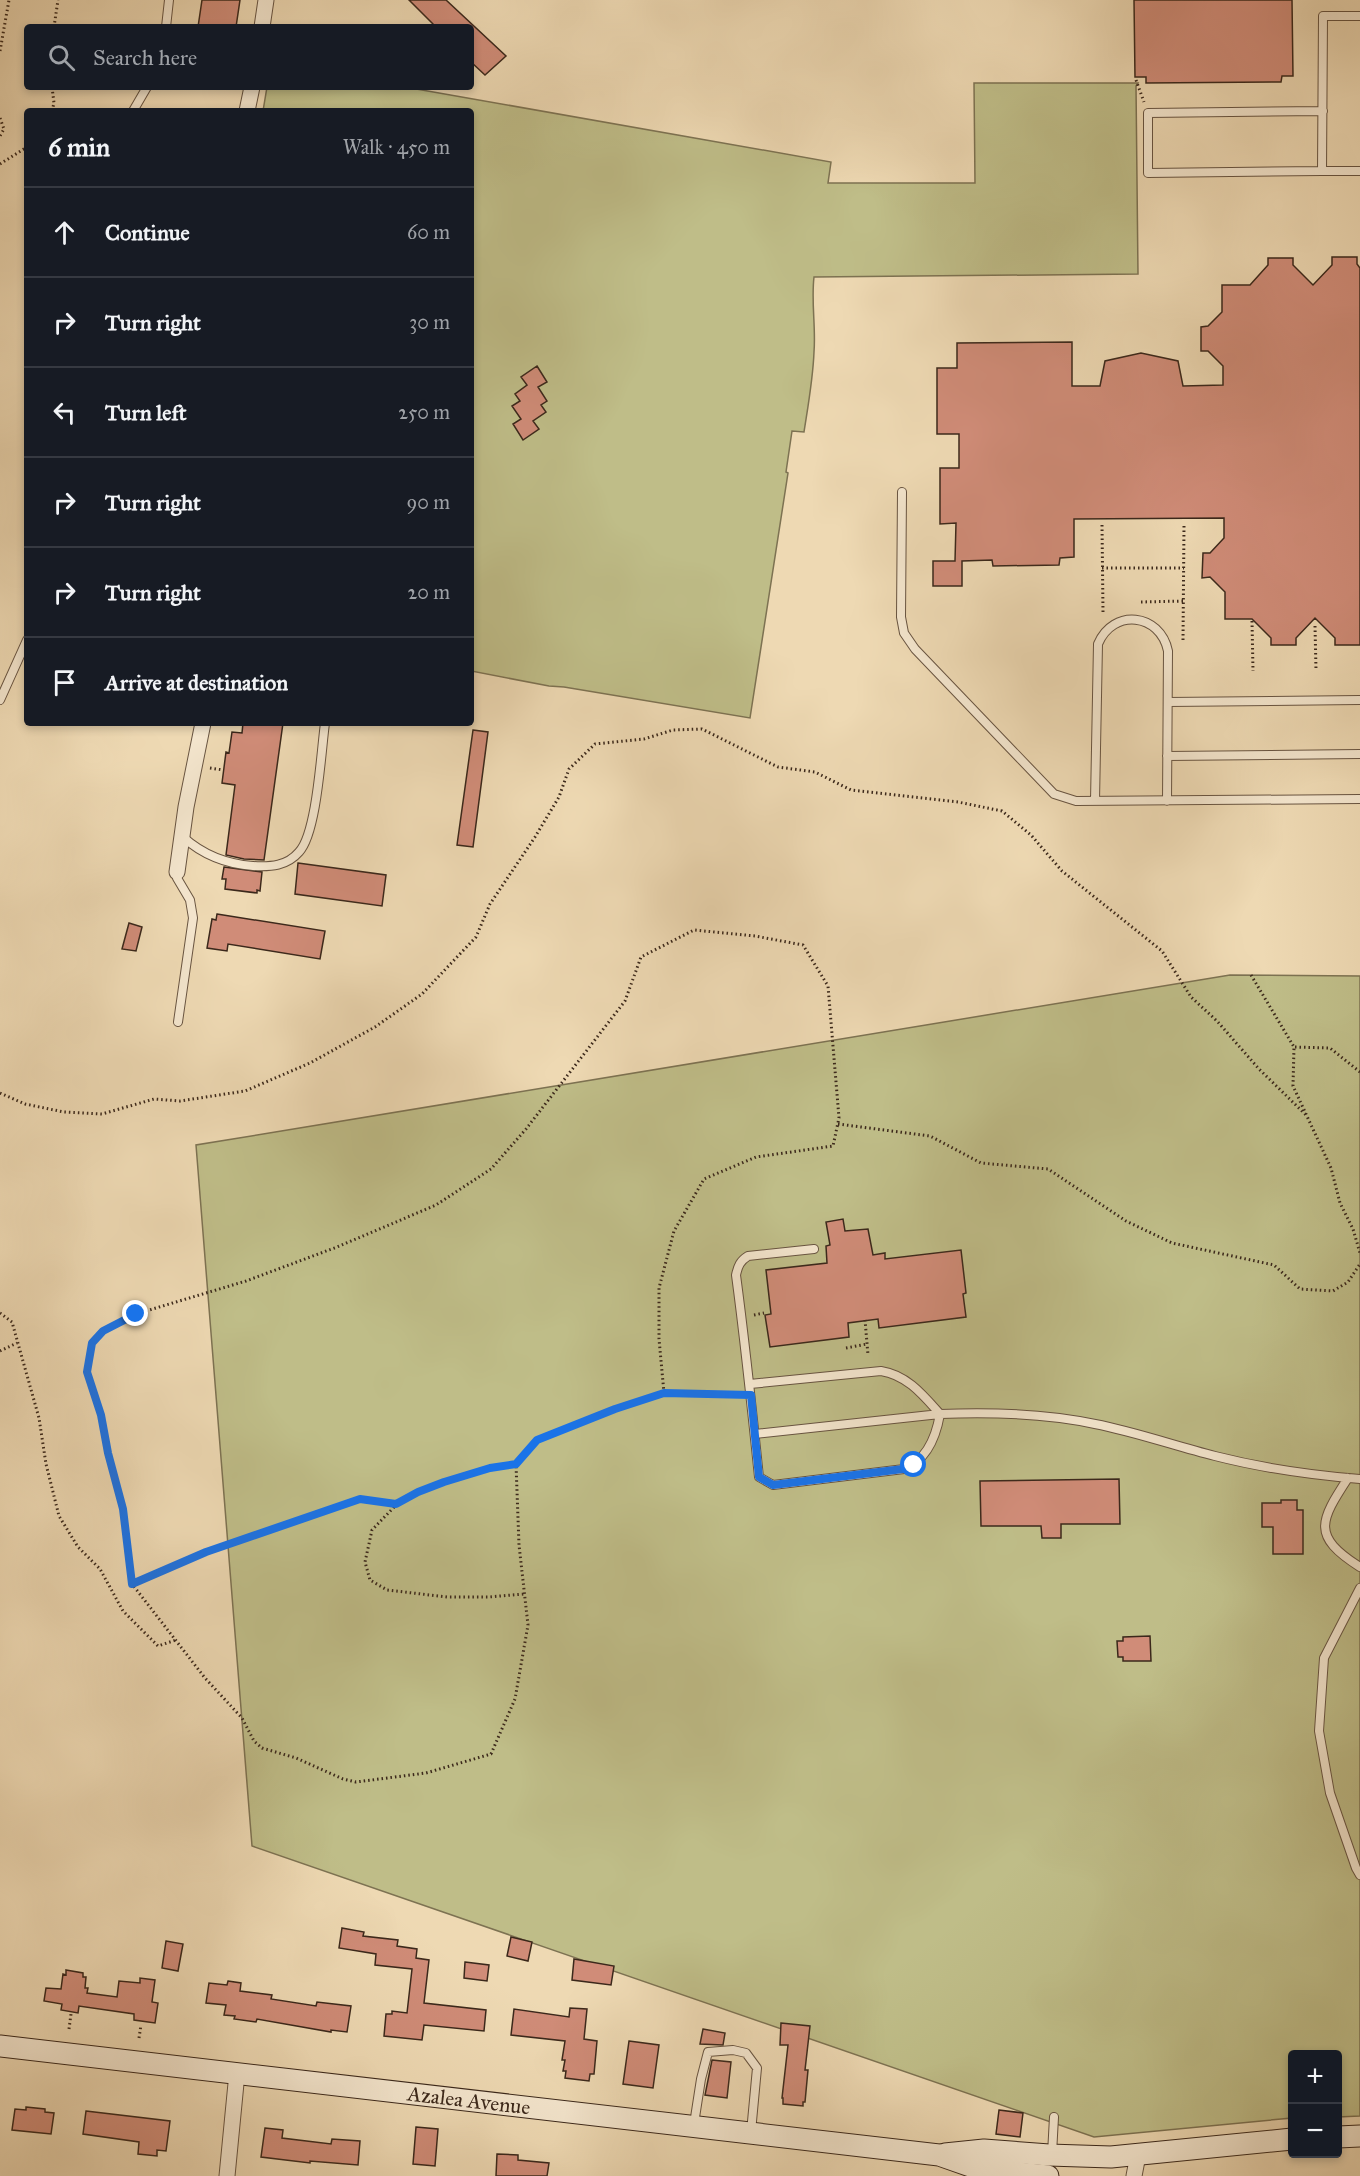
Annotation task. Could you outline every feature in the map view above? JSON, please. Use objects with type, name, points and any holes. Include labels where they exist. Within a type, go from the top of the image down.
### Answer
[{"type":"main road","name":"Azalea Avenue","points":[[0,2046],[939,2155],[979,2169],[1048,2176]]},
{"type":"main road","points":[[1342,2137],[1360,2136]]},
{"type":"main road","name":"Azalea Avenue","points":[[939,2155],[984,2150],[1111,2157],[1288,2139]]},
{"type":"street","points":[[262,24],[266,0]]},
{"type":"street","points":[[248,108],[252,90]]},
{"type":"street","points":[[177,872],[202,726]]},
{"type":"street","points":[[227,2176],[237,2073]]},
{"type":"street","points":[[1134,2176],[1138,2154]]},
{"type":"lane","points":[[166,24],[169,0]]},
{"type":"lane","points":[[1322,171],[1323,16],[1360,16]]},
{"type":"lane","points":[[135,108],[145,90]]},
{"type":"lane","points":[[1323,111],[1148,113],[1148,173],[1360,171]]},
{"type":"lane","points":[[902,492],[901,617],[904,633],[1054,794],[1076,801],[1360,799]]},
{"type":"lane","points":[[1095,801],[1096,656],[1102,634],[1108,626],[1118,621],[1148,623],[1166,641],[1168,651],[1167,801]]},
{"type":"lane","points":[[0,700],[24,647]]},
{"type":"lane","points":[[1168,702],[1360,700]]},
{"type":"lane","points":[[182,836],[195,848],[210,856],[225,862],[246,865],[274,866],[285,863],[300,852],[311,831],[325,726]]},
{"type":"lane","points":[[1167,756],[1360,754]]},
{"type":"lane","points":[[177,872],[177,878],[190,900],[193,918],[178,1022]]},
{"type":"lane","points":[[814,1249],[748,1256],[742,1260],[736,1275],[759,1477],[773,1485],[903,1469],[914,1465],[928,1449],[937,1432],[940,1414]]},
{"type":"lane","points":[[750,1384],[890,1372],[912,1384],[940,1414]]},
{"type":"lane","points":[[755,1434],[940,1414],[992,1412],[1070,1420],[1119,1429],[1255,1465],[1360,1479]]},
{"type":"lane","points":[[1348,1478],[1327,1510],[1324,1529],[1339,1553],[1360,1567]]},
{"type":"lane","points":[[1360,1588],[1324,1658],[1319,1731],[1330,1793],[1360,1875]]},
{"type":"lane","points":[[694,2126],[701,2079],[708,2052],[733,2050],[746,2053],[757,2068],[755,2110],[751,2133]]},
{"type":"lane","points":[[1052,2155],[1054,2117]]},
{"type":"path","points":[[0,51],[9,0]]},
{"type":"path","points":[[54,24],[58,0]]},
{"type":"path","points":[[1136,80],[1148,113]]},
{"type":"path","points":[[52,90],[53,108]]},
{"type":"path","points":[[0,118],[4,129],[0,136]]},
{"type":"path","points":[[0,164],[24,149]]},
{"type":"path","points":[[1102,525],[1103,612]]},
{"type":"path","points":[[1184,526],[1184,640]]},
{"type":"path","points":[[1102,568],[1184,568]]},
{"type":"path","points":[[1141,602],[1184,601]]},
{"type":"path","points":[[1252,621],[1253,671]]},
{"type":"path","points":[[1315,626],[1316,670]]},
{"type":"path","points":[[0,1093],[25,1104],[64,1112],[102,1114],[154,1099],[180,1101],[245,1090],[310,1063],[375,1028],[422,994],[476,937],[490,904],[559,797],[569,769],[595,744],[644,739],[673,730],[702,729],[778,767],[815,772],[851,790],[958,802],[1002,811],[1031,835],[1062,871],[1162,951],[1191,997],[1306,1115]]},
{"type":"path","points":[[204,767],[223,770]]},
{"type":"path","points":[[516,1464],[519,1545],[528,1625],[515,1700],[491,1754],[426,1773],[356,1782],[343,1779],[296,1758],[262,1748],[254,1742],[242,1718],[205,1678],[132,1584],[123,1509],[108,1453],[101,1415],[87,1372],[92,1343],[103,1331],[136,1314],[246,1281],[337,1248],[436,1205],[491,1169],[526,1129],[625,1001],[641,957],[694,930],[755,936],[803,945],[828,986],[838,1108],[838,1124],[833,1146],[756,1157],[704,1179],[674,1231],[659,1288],[659,1339],[664,1393]]},
{"type":"path","points":[[1251,975],[1294,1047],[1293,1086],[1332,1168],[1340,1203],[1353,1229],[1360,1253]]},
{"type":"path","points":[[1294,1047],[1330,1048],[1360,1072]]},
{"type":"path","points":[[838,1124],[930,1136],[981,1163],[1048,1169],[1126,1221],[1172,1243],[1275,1265],[1300,1289],[1333,1291],[1348,1282],[1360,1264]]},
{"type":"path","points":[[0,1313],[12,1322],[39,1418],[46,1464],[59,1516],[78,1547],[100,1569],[123,1611],[158,1646],[176,1640]]},
{"type":"path","points":[[751,1315],[764,1313]]},
{"type":"path","points":[[865,1320],[868,1355]]},
{"type":"path","points":[[0,1351],[17,1342]]},
{"type":"path","points":[[846,1348],[867,1344]]},
{"type":"path","points":[[524,1594],[447,1597],[387,1590],[370,1581],[364,1562],[372,1530],[396,1504],[418,1492],[490,1468],[516,1464],[537,1440],[615,1409],[664,1393],[751,1395]]},
{"type":"path","points":[[132,1584],[206,1552],[360,1499],[396,1504]]},
{"type":"path","points":[[69,2030],[71,2014]]},
{"type":"path","points":[[139,2038],[141,2025]]},
{"type":"shaded area","points":[[974,83],[1138,83],[1136,86],[1138,274],[814,277],[813,372],[804,432],[792,431],[786,472],[788,473],[750,718],[474,672],[474,108],[264,108],[266,90],[422,90],[831,162],[828,183],[975,183]]},
{"type":"shaded area","points":[[1230,975],[1360,976],[1360,2116],[1342,2117],[1342,2050],[1288,2050],[1288,2118],[1094,2137],[252,1846],[196,1145]]},
{"type":"building","points":[[202,0],[240,0],[236,24],[198,24]]},
{"type":"building","points":[[409,0],[446,0],[472,24],[433,24]]},
{"type":"building","points":[[1134,0],[1292,0],[1293,76],[1282,76],[1281,82],[1146,83],[1146,77],[1135,77]]},
{"type":"building","points":[[474,26],[506,56],[485,75],[474,65]]},
{"type":"building","points":[[1332,257],[1357,257],[1357,264],[1360,268],[1360,645],[1335,645],[1335,638],[1315,618],[1296,638],[1296,645],[1271,645],[1271,638],[1252,619],[1225,619],[1225,592],[1210,577],[1202,578],[1203,553],[1210,553],[1224,538],[1224,518],[1074,519],[1074,557],[1060,558],[1059,565],[993,566],[992,560],[962,561],[962,586],[933,586],[933,561],[955,561],[956,523],[940,524],[940,468],[959,468],[959,434],[937,434],[937,368],[957,368],[957,343],[1072,342],[1072,386],[1100,386],[1105,361],[1141,353],[1178,361],[1183,386],[1223,385],[1223,366],[1208,351],[1201,351],[1201,327],[1208,326],[1222,312],[1222,285],[1250,285],[1268,265],[1268,258],[1293,258],[1293,265],[1313,285],[1332,265]]},
{"type":"building","points":[[537,366],[547,382],[538,387],[547,401],[541,405],[546,412],[533,421],[539,429],[523,440],[513,424],[521,419],[512,406],[520,401],[515,394],[527,385],[521,377]]},
{"type":"building","points":[[243,726],[283,726],[264,860],[226,855],[235,785],[222,783],[226,752],[229,753],[232,732],[242,733]]},
{"type":"building","points":[[473,730],[488,732],[473,847],[457,845]]},
{"type":"building","points":[[298,863],[386,875],[382,906],[295,894]]},
{"type":"building","points":[[224,867],[262,872],[260,891],[257,890],[257,893],[225,889],[226,879],[222,879]]},
{"type":"building","points":[[217,914],[325,931],[320,959],[228,944],[227,951],[207,948],[212,919],[216,920]]},
{"type":"building","points":[[129,923],[142,927],[136,951],[122,949]]},
{"type":"building","points":[[843,1219],[845,1231],[868,1229],[873,1255],[885,1253],[885,1259],[961,1250],[966,1317],[879,1328],[878,1319],[848,1323],[849,1337],[770,1347],[765,1315],[771,1314],[766,1270],[827,1263],[826,1246],[830,1245],[826,1222]]},
{"type":"building","points":[[1119,1479],[1120,1524],[1061,1524],[1061,1538],[1042,1538],[1041,1526],[981,1526],[980,1481]]},
{"type":"building","points":[[1281,1500],[1297,1500],[1297,1510],[1303,1510],[1303,1554],[1273,1554],[1273,1527],[1262,1527],[1262,1503],[1281,1503]]},
{"type":"building","points":[[1150,1636],[1151,1661],[1123,1661],[1123,1657],[1118,1657],[1117,1641],[1123,1641],[1123,1637]]},
{"type":"building","points":[[342,1928],[364,1932],[363,1936],[398,1940],[397,1946],[417,1949],[416,1958],[429,1960],[424,2003],[486,2010],[484,2031],[424,2025],[422,2040],[384,2036],[386,2014],[392,2014],[392,2011],[407,2013],[412,1969],[375,1965],[376,1954],[339,1948]]},
{"type":"building","points":[[511,1937],[532,1942],[528,1961],[507,1956]]},
{"type":"building","points":[[166,1941],[183,1944],[178,1971],[162,1968]]},
{"type":"building","points":[[574,1959],[614,1966],[611,1985],[572,1980]]},
{"type":"building","points":[[465,1962],[489,1965],[487,1981],[464,1978]]},
{"type":"building","points":[[66,1970],[83,1973],[83,1977],[86,1977],[87,1993],[117,1997],[119,1981],[140,1983],[140,1978],[155,1980],[152,2002],[158,2003],[155,2023],[134,2020],[134,2014],[79,2006],[78,2013],[61,2010],[62,2004],[44,2001],[46,1988],[61,1989],[63,1974],[66,1975]]},
{"type":"building","points":[[228,1981],[241,1983],[240,1991],[272,1995],[271,1999],[316,2006],[317,2002],[351,2006],[347,2032],[331,2030],[331,2032],[257,2019],[256,2022],[234,2019],[235,2016],[224,2015],[226,2005],[206,2003],[209,1983],[227,1985]]},
{"type":"building","points":[[570,2008],[587,2009],[584,2039],[597,2041],[594,2074],[590,2074],[589,2081],[565,2078],[566,2071],[563,2071],[565,2060],[562,2060],[565,2041],[511,2035],[514,2009],[569,2017]]},
{"type":"building","points":[[781,2023],[810,2026],[805,2070],[808,2070],[803,2106],[783,2104],[788,2045],[780,2045]]},
{"type":"building","points":[[703,2029],[725,2033],[723,2045],[700,2044]]},
{"type":"building","points":[[629,2041],[659,2045],[653,2088],[623,2084]]},
{"type":"building","points":[[712,2060],[731,2062],[727,2098],[705,2095]]},
{"type":"building","points":[[26,2107],[45,2109],[45,2112],[54,2113],[51,2134],[12,2130],[15,2109],[26,2110]]},
{"type":"building","points":[[999,2110],[1023,2113],[1020,2137],[996,2134]]},
{"type":"building","points":[[86,2111],[170,2121],[166,2151],[157,2150],[157,2156],[138,2154],[139,2142],[83,2134]]},
{"type":"building","points":[[416,2127],[438,2129],[435,2166],[413,2164]]},
{"type":"building","points":[[265,2128],[283,2130],[282,2138],[331,2144],[332,2139],[360,2141],[358,2165],[310,2161],[310,2163],[261,2157]]},
{"type":"building","points":[[497,2154],[518,2155],[518,2160],[549,2163],[547,2176],[496,2176]]},
{"type":"route","points":[[136,1314],[103,1331],[92,1343],[87,1372],[101,1415],[108,1453],[123,1509],[132,1584],[206,1552],[360,1499],[396,1504],[444,1482],[490,1468],[516,1464],[537,1440],[615,1409],[664,1393],[751,1395],[759,1477],[773,1485],[903,1469],[914,1465]]}]
